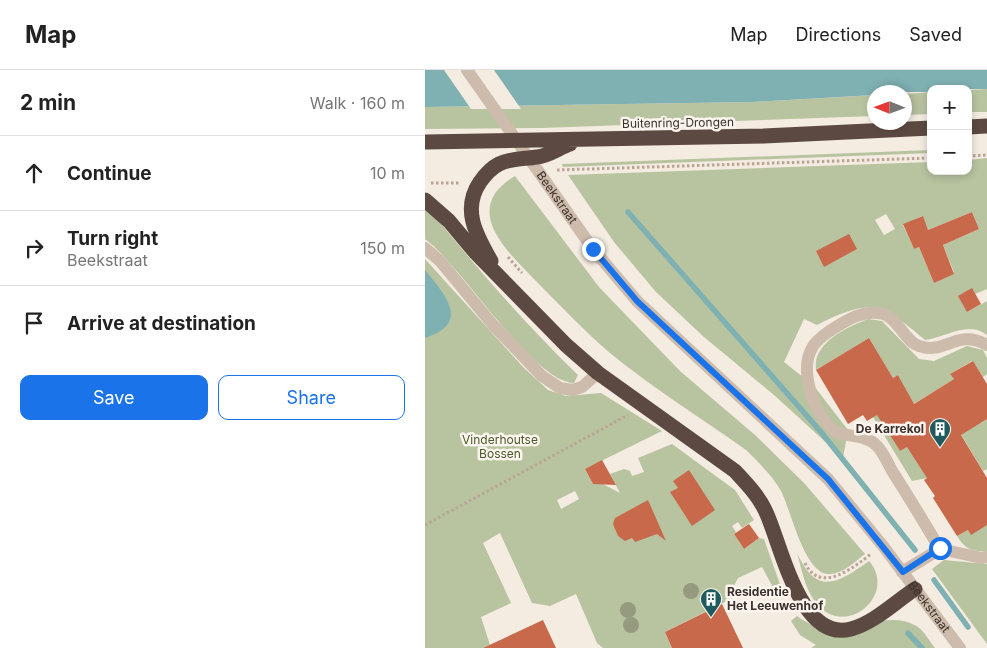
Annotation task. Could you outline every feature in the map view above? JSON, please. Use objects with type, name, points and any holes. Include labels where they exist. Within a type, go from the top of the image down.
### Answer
[{"type":"highway","points":[[972,127],[987,126]]},
{"type":"highway","name":"Buitenring-Drongen","points":[[425,142],[578,141],[764,136],[927,128]]},
{"type":"highway","points":[[499,275],[475,232],[471,217],[471,201],[479,183],[487,172],[499,164],[514,159],[539,157],[578,141]]},
{"type":"highway","points":[[425,200],[449,221],[475,252],[499,275],[529,309],[598,373],[735,471],[751,488],[764,508],[776,534],[794,588],[808,612],[818,622],[834,629],[849,630],[868,621],[915,589]]},
{"type":"street","name":"Beekstraat","points":[[467,70],[593,249],[637,301],[828,479],[903,572],[960,648]]},
{"type":"street","points":[[425,248],[440,261],[493,325],[543,376],[560,388],[572,390],[582,387],[598,373]]},
{"type":"street","points":[[987,345],[977,340],[963,338],[933,348],[917,346],[885,314],[872,313],[853,316],[822,336],[811,349],[809,362],[809,390],[817,410],[835,431],[857,435],[876,445],[940,548],[982,558],[987,557]]},
{"type":"street","points":[[903,572],[940,548]]},
{"type":"path","points":[[972,156],[987,155]]},
{"type":"path","points":[[553,170],[927,158]]},
{"type":"path","points":[[425,184],[479,183]]},
{"type":"path","points":[[425,525],[644,406]]},
{"type":"green space","points":[[987,89],[987,112],[972,112],[972,90]]},
{"type":"green space","points":[[927,92],[927,114],[912,115],[912,93]]},
{"type":"green space","points":[[867,95],[867,116],[542,128],[425,129],[425,107],[752,102]]},
{"type":"green space","points":[[927,150],[927,153],[563,167],[562,164]]},
{"type":"green space","points":[[987,158],[987,289],[975,294],[967,312],[987,301],[987,335],[972,329],[964,329],[925,340],[897,318],[885,311],[874,308],[850,311],[817,325],[804,319],[784,362],[814,386],[848,430],[843,458],[774,395],[704,337],[656,292],[614,242],[568,175],[927,162],[927,175],[972,175],[972,160]],"holes":[[[972,212],[979,229],[943,245],[954,272],[934,283],[919,247],[914,249],[903,225],[922,216],[928,230]],[[886,214],[895,229],[884,235],[875,220]]]},
{"type":"green space","points":[[515,176],[599,287],[680,371],[755,435],[805,484],[865,554],[848,567],[833,574],[819,571],[805,552],[781,491],[760,464],[746,450],[660,391],[610,353],[571,317],[515,259],[503,245],[494,230],[491,222],[490,207],[491,200],[498,189]]},
{"type":"green space","points":[[425,210],[437,219],[505,299],[578,375],[574,383],[558,378],[539,364],[498,321],[458,272],[425,239]]},
{"type":"green space","name":"Vinderhoutse Bossen","points":[[425,259],[523,367],[548,390],[566,396],[601,393],[662,431],[585,469],[593,484],[603,484],[620,493],[610,474],[624,469],[630,471],[632,476],[644,472],[638,458],[672,444],[735,490],[754,520],[742,528],[738,522],[732,526],[736,532],[734,534],[744,549],[759,538],[764,539],[781,587],[774,589],[762,567],[738,578],[732,590],[735,597],[665,632],[672,648],[603,648],[597,643],[576,594],[550,606],[532,603],[500,533],[483,543],[511,603],[481,617],[490,645],[483,648],[425,648]],"holes":[[[575,491],[579,499],[561,509],[557,500]]]},
{"type":"green space","points":[[868,319],[882,321],[919,359],[934,361],[967,346],[983,350],[987,358],[987,374],[983,377],[972,361],[950,374],[954,379],[912,405],[901,388],[904,386],[898,375],[893,378],[869,338],[816,370],[816,360],[825,344],[841,332]]},
{"type":"green space","points":[[901,400],[910,425],[891,437],[900,451],[910,445],[927,478],[912,481],[873,417]]},
{"type":"green space","points":[[978,419],[981,423],[987,419],[987,469],[983,471],[959,431]]},
{"type":"green space","points":[[987,525],[987,551],[969,549],[957,536],[968,530]]},
{"type":"green space","points":[[797,553],[812,576],[820,581],[829,582],[838,580],[869,561],[876,574],[877,587],[873,598],[865,608],[854,614],[841,617],[829,614],[817,604],[810,593],[804,580]]},
{"type":"green space","points":[[944,560],[987,564],[987,644],[932,569]]},
{"type":"green space","points":[[797,616],[812,625],[828,628],[890,620],[904,621],[918,627],[935,648],[811,648],[816,645],[800,635],[791,621]]},
{"type":"water","points":[[425,70],[987,70],[987,89],[972,89],[972,85],[927,85],[927,92],[912,92],[912,85],[867,85],[867,95],[752,102],[425,107]]},
{"type":"water","points":[[425,270],[446,299],[451,317],[447,325],[439,332],[425,338]]},
{"type":"pier","points":[[444,70],[494,70],[521,109],[471,109]]},
{"type":"building","points":[[972,212],[979,229],[943,245],[954,274],[934,283],[919,247],[914,249],[903,224],[923,216],[928,230]]},
{"type":"building","points":[[849,234],[857,249],[824,267],[816,251]]},
{"type":"building","points":[[972,288],[981,304],[967,312],[958,296]]},
{"type":"building","name":"De Karrekol","points":[[869,338],[893,378],[898,375],[914,404],[954,379],[950,374],[973,361],[987,384],[987,419],[961,435],[987,478],[987,525],[971,535],[968,530],[957,536],[933,498],[935,496],[924,480],[927,478],[907,447],[900,451],[877,415],[867,421],[863,415],[848,424],[816,370]]},
{"type":"building","points":[[602,460],[616,485],[593,484],[585,469]]},
{"type":"building","points":[[689,470],[715,510],[692,526],[670,492],[678,488],[673,481]]},
{"type":"building","points":[[648,500],[666,541],[657,534],[635,542],[632,538],[625,541],[618,536],[613,524],[615,518]]},
{"type":"building","points":[[749,524],[759,538],[744,549],[734,534]]},
{"type":"building","name":"Residentie Het Leeuwenhof","points":[[722,604],[743,648],[672,648],[665,632]]},
{"type":"building","points":[[543,620],[556,648],[483,648]]},
{"type":"waterway","points":[[628,212],[821,432],[915,550]]},
{"type":"waterway","points":[[934,580],[968,627]]},
{"type":"waterway","points":[[908,633],[922,648]]},
{"type":"place","name":"De Karrekol","points":[[940,448]]},
{"type":"place","name":"Residentie Het Leeuwenhof","points":[[711,618]]},
{"type":"route","points":[[593,249],[637,301],[732,392],[828,479],[903,572],[940,548]]}]
